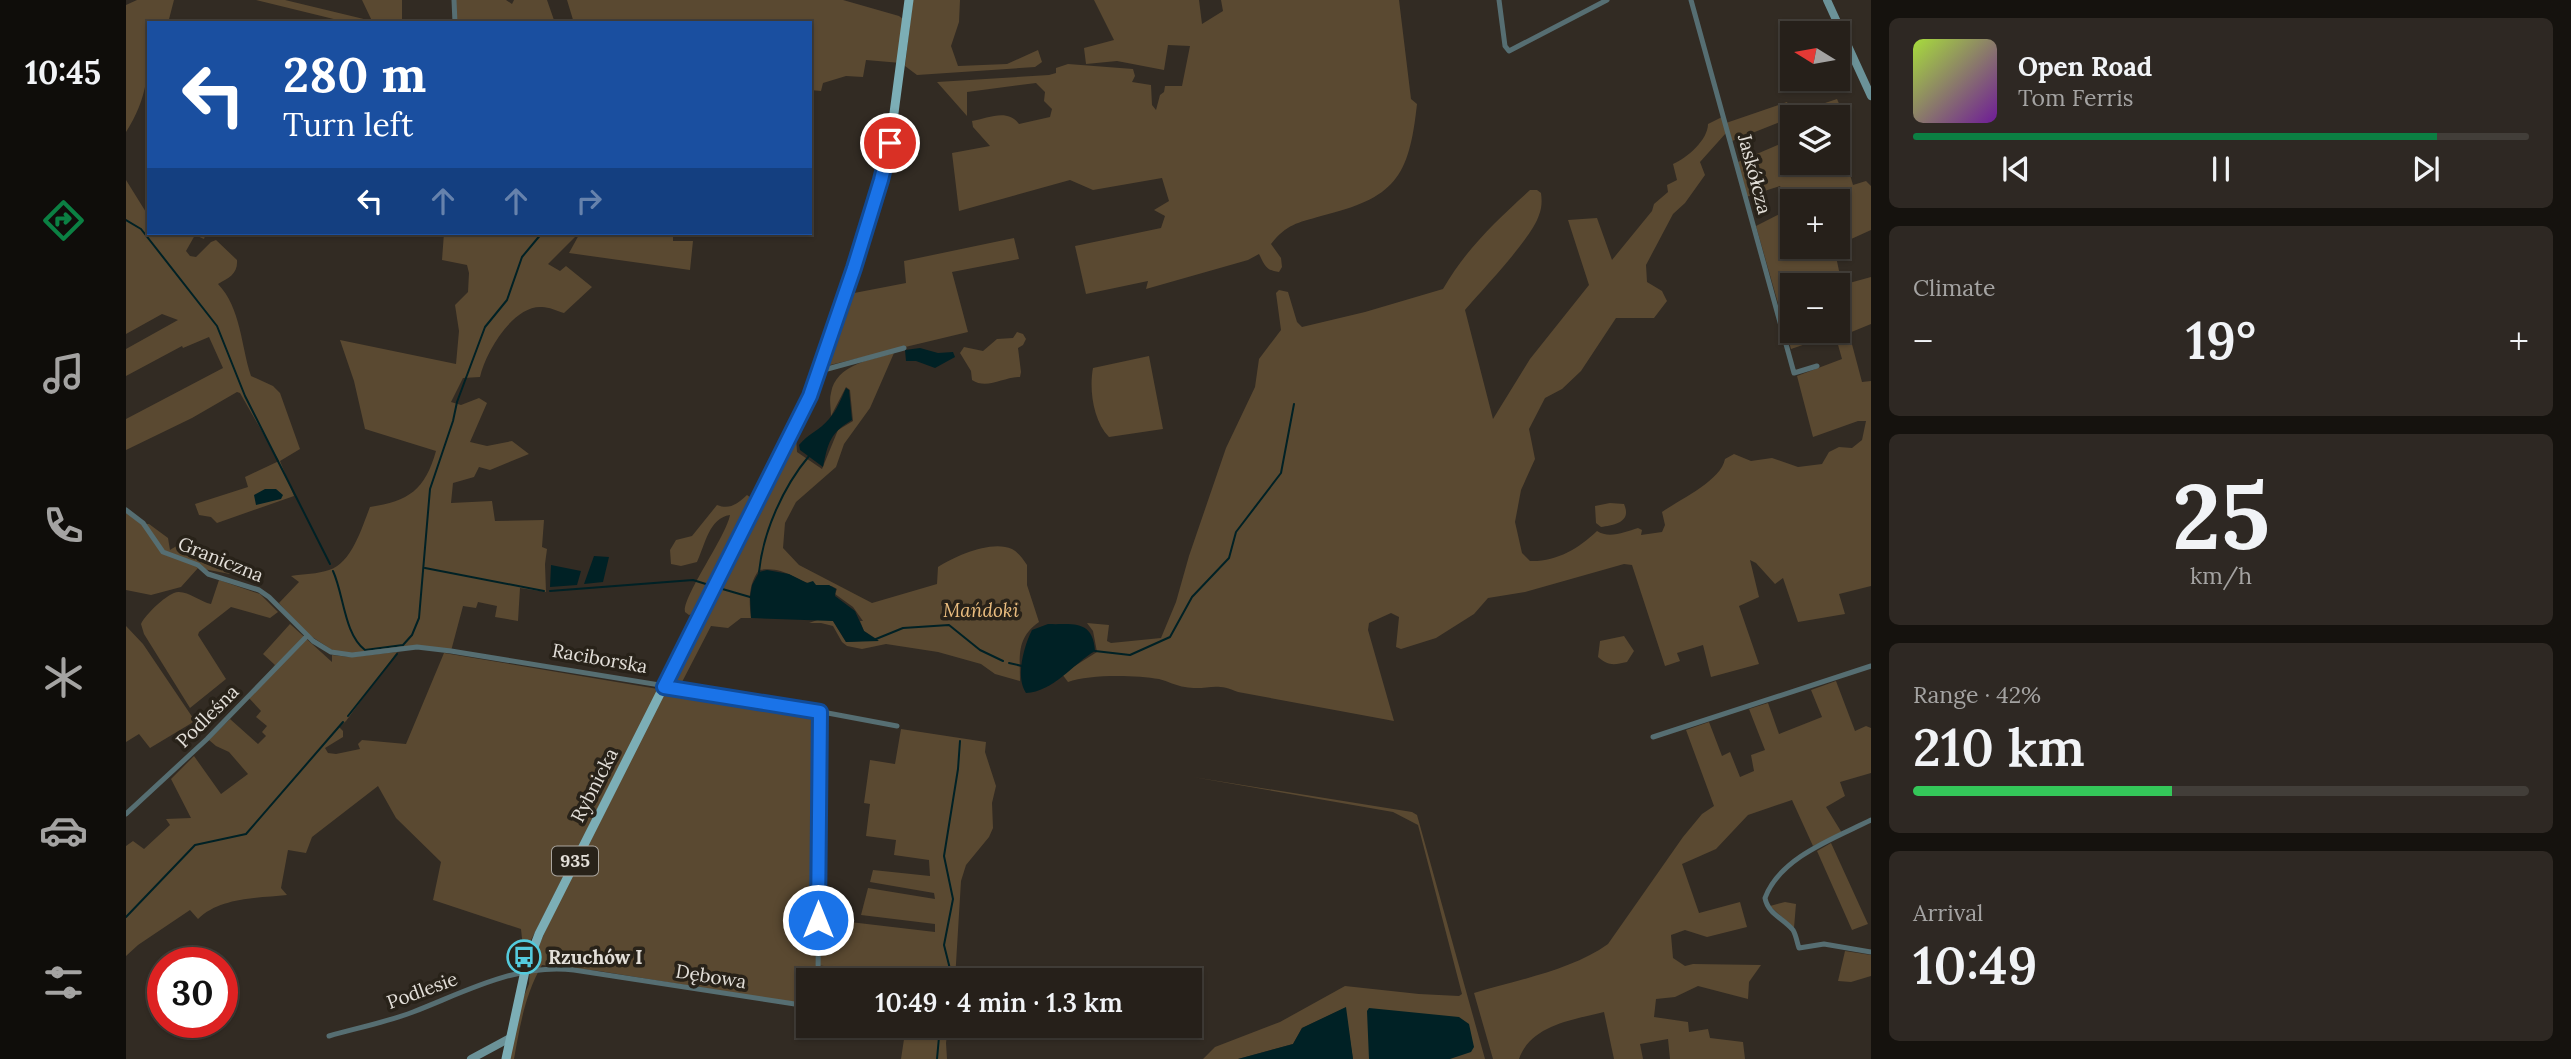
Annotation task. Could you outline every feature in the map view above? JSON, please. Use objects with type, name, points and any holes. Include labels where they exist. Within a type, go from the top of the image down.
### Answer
[{"type":"main road","name":"Raciborska","points":[[664,687],[810,396],[881,180],[890,143],[909,0]]},
{"type":"main road","name":"Rybnicka","points":[[506,1059],[525,971],[562,888],[664,687]]},
{"type":"street","points":[[454,0],[455,21]]},
{"type":"street","points":[[1499,0],[1505,46],[1509,51],[1606,0]]},
{"type":"street","name":"Jaskółcza","points":[[1691,0],[1794,373],[1816,366]]},
{"type":"street","points":[[1827,0],[1871,96]]},
{"type":"street","points":[[818,372],[904,348]]},
{"type":"street","name":"Graniczna","points":[[126,510],[143,523],[163,552],[198,565],[208,574],[259,590],[307,636]]},
{"type":"street","name":"Raciborska","points":[[307,636],[340,655],[417,647],[664,687]]},
{"type":"street","name":"Podleśna","points":[[126,814],[189,757],[307,636]]},
{"type":"street","points":[[1653,737],[1871,666]]},
{"type":"street","points":[[664,687],[897,726]]},
{"type":"street","points":[[818,968],[820,712]]},
{"type":"street","points":[[1871,820],[1801,857],[1786,869],[1766,894],[1767,906],[1794,931],[1799,948],[1825,944],[1871,952]]},
{"type":"street","name":"Dębowa","points":[[525,971],[558,968],[796,1004]]},
{"type":"street","name":"Podlesie","points":[[330,1036],[412,1013],[441,999],[525,971]]},
{"type":"street","points":[[474,1058],[510,1038]]},
{"type":"street","points":[[474,1058],[486,1059]]},
{"type":"green space","points":[[137,0],[174,0],[169,21],[147,21],[147,72],[144,92],[126,132],[126,5]]},
{"type":"green space","points":[[256,0],[285,0],[372,21],[342,21]]},
{"type":"green space","points":[[362,0],[402,0],[402,21],[372,21]]},
{"type":"green space","points":[[456,0],[506,0],[512,4],[514,0],[547,0],[554,21],[456,21]]},
{"type":"green space","points":[[567,0],[843,0],[899,16],[907,22],[901,63],[866,60],[863,77],[846,76],[823,83],[821,91],[812,90],[812,21],[573,21]]},
{"type":"green space","points":[[913,0],[960,0],[959,22],[951,46],[958,66],[1007,64],[1038,50],[1042,62],[1035,67],[917,75],[905,66]]},
{"type":"green space","points":[[1094,0],[1199,0],[1202,24],[1223,11],[1221,0],[1399,0],[1411,99],[1417,104],[1414,129],[1403,167],[1394,181],[1366,201],[1299,223],[1282,232],[1271,244],[1281,258],[1282,267],[1279,272],[1268,269],[1259,254],[1248,260],[1146,289],[1148,281],[1086,294],[1075,246],[1161,228],[1165,216],[1154,210],[1169,201],[1162,178],[1093,190],[1070,180],[959,211],[952,153],[990,146],[973,127],[972,121],[1004,115],[1019,124],[1050,117],[1052,109],[1044,101],[1045,92],[1036,83],[967,92],[967,116],[937,82],[1049,75],[1056,73],[1056,68],[1068,64],[1133,69],[1135,76],[1132,82],[1151,85],[1152,105],[1156,110],[1165,86],[1182,86],[1190,46],[1168,45],[1164,70],[1117,61],[1086,64],[1084,48],[1114,40]]},
{"type":"green space","points":[[1837,99],[1840,105],[1819,105]]},
{"type":"green space","points":[[1787,102],[1788,105],[1780,105],[1780,122],[1732,141],[1726,123]]},
{"type":"green space","points":[[1722,117],[1726,133],[1700,162],[1705,175],[1685,203],[1673,214],[1646,265],[1647,282],[1662,291],[1667,301],[1654,318],[1616,318],[1581,371],[1562,389],[1545,398],[1529,429],[1535,459],[1521,490],[1515,522],[1522,553],[1530,561],[1558,557],[1574,549],[1597,531],[1612,535],[1638,528],[1642,530],[1641,535],[1662,532],[1665,525],[1662,512],[1708,482],[1722,467],[1725,459],[1734,454],[1751,461],[1772,458],[1798,467],[1822,464],[1829,452],[1839,447],[1852,448],[1862,440],[1866,421],[1858,421],[1813,437],[1797,376],[1842,359],[1838,343],[1850,343],[1850,337],[1862,382],[1871,381],[1871,586],[1839,594],[1845,614],[1798,622],[1783,578],[1775,584],[1750,560],[1759,597],[1739,606],[1759,664],[1711,677],[1703,645],[1677,653],[1680,661],[1665,666],[1632,565],[1624,564],[1525,592],[1488,598],[1474,614],[1436,638],[1401,649],[1396,647],[1399,617],[1391,613],[1369,623],[1368,630],[1394,721],[1223,687],[1193,688],[1159,679],[1126,676],[1100,676],[1068,682],[1062,674],[1097,652],[1093,631],[1087,623],[1109,625],[1107,641],[1111,643],[1161,638],[1176,602],[1226,448],[1255,387],[1259,359],[1281,330],[1276,293],[1279,290],[1288,292],[1297,322],[1302,327],[1443,289],[1482,236],[1530,190],[1537,190],[1541,193],[1542,204],[1535,225],[1465,310],[1493,419],[1530,359],[1589,285],[1568,220],[1597,218],[1612,260],[1652,211],[1654,204],[1668,192],[1667,185],[1677,180],[1673,164],[1696,148],[1708,124]]},
{"type":"green space","points":[[1780,144],[1780,175],[1850,174],[1853,185],[1866,181],[1871,186],[1871,230],[1850,240],[1850,189],[1781,189],[1780,186],[1746,197],[1738,162]]},
{"type":"green space","points":[[126,180],[147,214],[147,235],[195,235],[186,251],[190,256],[196,257],[216,240],[237,260],[234,272],[218,284],[236,316],[251,376],[273,386],[280,393],[300,449],[280,461],[294,496],[217,523],[211,517],[199,515],[195,504],[248,487],[245,477],[279,461],[237,392],[192,418],[126,450],[126,419],[223,368],[209,337],[183,348],[182,346],[126,376],[126,349],[178,320],[162,314],[126,334]]},
{"type":"green space","points":[[1780,214],[1780,259],[1837,259],[1839,273],[1780,273],[1780,310],[1756,226]]},
{"type":"green space","points":[[444,235],[577,235],[548,264],[560,271],[566,266],[592,287],[564,313],[550,308],[531,308],[511,322],[494,344],[480,377],[463,378],[451,402],[461,405],[479,398],[487,403],[470,442],[487,446],[512,441],[529,454],[490,470],[479,467],[474,477],[453,483],[451,503],[492,501],[495,521],[544,520],[542,547],[547,549],[546,592],[520,588],[518,621],[495,617],[497,606],[478,602],[476,608],[463,606],[451,651],[417,647],[340,655],[306,633],[279,603],[299,582],[291,576],[329,570],[344,560],[355,543],[370,507],[395,501],[414,491],[427,475],[436,451],[365,429],[354,381],[340,340],[456,364],[459,331],[455,305],[468,292],[469,273],[467,265],[442,260]]},
{"type":"green space","points":[[579,235],[673,235],[673,241],[693,241],[690,270],[569,253]]},
{"type":"green space","points":[[1014,238],[1019,259],[952,272],[968,332],[830,365],[827,358],[849,294],[906,283],[904,261]]},
{"type":"green space","points":[[1871,277],[1871,324],[1850,333],[1850,283]]},
{"type":"green space","points":[[1017,332],[1023,334],[1026,339],[1018,348],[1020,377],[983,384],[972,380],[971,371],[960,353],[964,347],[983,351],[997,339],[1013,338]]},
{"type":"green space","points":[[1789,343],[1809,343],[1791,349]]},
{"type":"green space","name":"Mańdoki","points":[[894,353],[870,408],[844,444],[836,467],[796,502],[785,523],[783,548],[799,565],[872,603],[937,584],[938,567],[964,554],[994,546],[1012,549],[1027,565],[1027,585],[1039,622],[1026,634],[1023,641],[1020,681],[995,674],[981,664],[938,652],[886,644],[862,649],[847,646],[833,626],[809,623],[820,619],[833,621],[846,642],[878,640],[864,631],[860,621],[863,621],[853,607],[835,594],[837,589],[807,583],[768,569],[759,570],[753,581],[751,618],[741,618],[728,628],[711,626],[681,684],[673,683],[671,679],[796,436],[797,452],[822,469],[838,430],[853,421],[850,390],[846,387],[831,416],[830,398],[834,383],[847,369]]},
{"type":"green space","points":[[1149,356],[1163,429],[1109,437],[1096,414],[1092,385],[1093,368]]},
{"type":"green space","points":[[747,495],[757,502],[703,610],[689,615],[685,612],[690,594],[730,515],[717,521],[712,527],[697,562],[681,566],[671,564],[670,550],[676,540],[692,536],[717,505],[733,505]]},
{"type":"green space","points":[[1624,504],[1626,515],[1617,524],[1601,527],[1596,523],[1595,506]]},
{"type":"green space","points":[[126,512],[141,524],[149,524],[168,538],[170,550],[184,543],[198,546],[219,558],[230,574],[198,568],[181,587],[151,595],[126,590]]},
{"type":"green space","points":[[219,580],[260,594],[278,612],[270,618],[231,607],[199,632],[198,635],[226,679],[190,708],[144,634],[141,624],[158,604],[175,593],[187,594],[211,604]]},
{"type":"green space","points":[[290,624],[332,662],[332,655],[349,657],[397,652],[339,727],[343,731],[343,737],[325,748],[328,753],[360,749],[358,744],[362,740],[406,744],[444,653],[658,689],[527,948],[523,948],[521,929],[433,900],[441,862],[396,818],[378,786],[312,837],[306,853],[288,850],[281,888],[287,895],[228,903],[217,906],[198,919],[190,910],[126,956],[126,846],[133,841],[144,849],[170,825],[166,819],[191,818],[171,779],[194,756],[221,794],[248,774],[229,752],[209,740],[230,719],[258,744],[266,736],[262,732],[267,726],[256,717],[261,711],[248,697],[275,665],[263,654]]},
{"type":"green space","points":[[126,626],[143,644],[195,721],[150,748],[139,734],[126,742]]},
{"type":"green space","points":[[1624,636],[1634,651],[1627,662],[1611,664],[1598,657],[1600,641]]},
{"type":"green space","points":[[1836,681],[1855,731],[1866,726],[1871,728],[1871,773],[1840,782],[1845,796],[1826,807],[1842,833],[1813,846],[1792,800],[1748,815],[1716,849],[1682,864],[1699,913],[1740,902],[1747,927],[1707,937],[1685,930],[1671,935],[1673,958],[1685,966],[1761,965],[1749,982],[1748,999],[1698,986],[1675,997],[1656,999],[1654,1017],[1688,1022],[1689,1032],[1708,1029],[1710,1038],[1743,1042],[1745,1059],[1670,1059],[1668,1039],[1640,1044],[1643,1059],[1614,1059],[1604,1012],[1566,1021],[1543,1031],[1533,1038],[1519,1059],[1493,1059],[1474,993],[1561,968],[1608,944],[1683,837],[1702,814],[1714,806],[1686,730],[1709,722],[1722,756],[1730,752],[1740,777],[1754,771],[1751,755],[1765,750],[1749,709],[1768,703],[1779,734],[1822,717],[1811,690]]},
{"type":"green space","points":[[665,689],[816,712],[816,918],[935,932],[935,924],[861,915],[868,888],[935,899],[934,893],[870,882],[873,870],[930,876],[929,860],[894,855],[896,840],[866,836],[870,804],[864,803],[870,760],[895,764],[901,729],[986,742],[985,752],[996,786],[992,803],[993,828],[966,865],[961,881],[956,968],[839,968],[816,965],[816,968],[796,968],[796,1003],[599,971],[542,965],[527,999],[514,1059],[509,1059],[518,1010],[529,984],[530,965],[564,890]]},
{"type":"green space","points":[[1193,777],[1412,812],[1417,815],[1485,1059],[1353,1059],[1345,1008],[1302,1028],[1293,1044],[1238,1059],[1203,1059],[1215,1047],[1280,1022],[1345,986],[1419,994],[1462,994],[1418,825],[1393,812]]},
{"type":"green space","points":[[1831,843],[1868,924],[1852,930],[1817,851]]},
{"type":"green space","points":[[1785,902],[1796,904],[1794,928],[1770,906]]},
{"type":"green space","points":[[1845,951],[1871,955],[1871,976],[1851,982],[1838,981]]},
{"type":"green space","points":[[904,1038],[947,1038],[947,1059],[901,1059]]},
{"type":"water","points":[[920,348],[938,353],[953,352],[955,357],[935,368],[916,361],[906,361],[905,350]]},
{"type":"water","points":[[846,388],[849,390],[852,420],[831,439],[823,467],[800,450],[799,445],[829,419]]},
{"type":"water","points":[[265,489],[276,489],[283,495],[281,499],[256,505],[254,495]]},
{"type":"water","points":[[594,556],[609,557],[603,582],[584,584]]},
{"type":"water","points":[[551,565],[581,571],[577,585],[550,587]]},
{"type":"water","points":[[767,570],[836,589],[835,596],[855,611],[864,631],[879,641],[846,642],[833,621],[751,618],[752,585],[759,572]]},
{"type":"water","points":[[1048,624],[1073,625],[1086,629],[1090,633],[1095,651],[1054,683],[1026,693],[1021,670],[1026,644],[1032,630]]},
{"type":"water","points":[[1346,1007],[1353,1059],[1238,1059],[1293,1044],[1302,1028]]},
{"type":"water","points":[[1369,1008],[1459,1017],[1469,1024],[1474,1047],[1471,1052],[1450,1059],[1369,1059]]},
{"type":"waterway","points":[[126,220],[141,229],[217,326],[245,396],[330,564]]},
{"type":"waterway","points":[[333,571],[349,624],[358,643],[365,650],[403,645],[412,635],[419,618],[430,489],[457,402],[485,327],[507,300],[522,257],[540,235]]},
{"type":"waterway","points":[[1095,651],[1130,655],[1170,637],[1192,597],[1229,558],[1236,532],[1281,473],[1294,404]]},
{"type":"waterway","points":[[759,572],[765,541],[776,511],[809,456]]},
{"type":"waterway","points":[[425,568],[544,591]]},
{"type":"waterway","points":[[550,591],[693,580],[709,585]]},
{"type":"waterway","points":[[719,588],[750,597]]},
{"type":"waterway","points":[[876,639],[903,628],[949,625],[980,650],[1003,661]]},
{"type":"waterway","points":[[348,716],[397,654]]},
{"type":"waterway","points":[[1009,663],[1022,666]]},
{"type":"waterway","points":[[126,917],[195,845],[246,834],[343,722]]},
{"type":"waterway","points":[[950,968],[944,945],[953,899],[944,856],[960,741]]},
{"type":"waterway","points":[[937,1059],[939,1038]]},
{"type":"place","name":"Rzuchów I","points":[[524,957]]},
{"type":"route","points":[[818,920],[820,712],[664,687],[810,396],[854,268],[890,143]]}]
